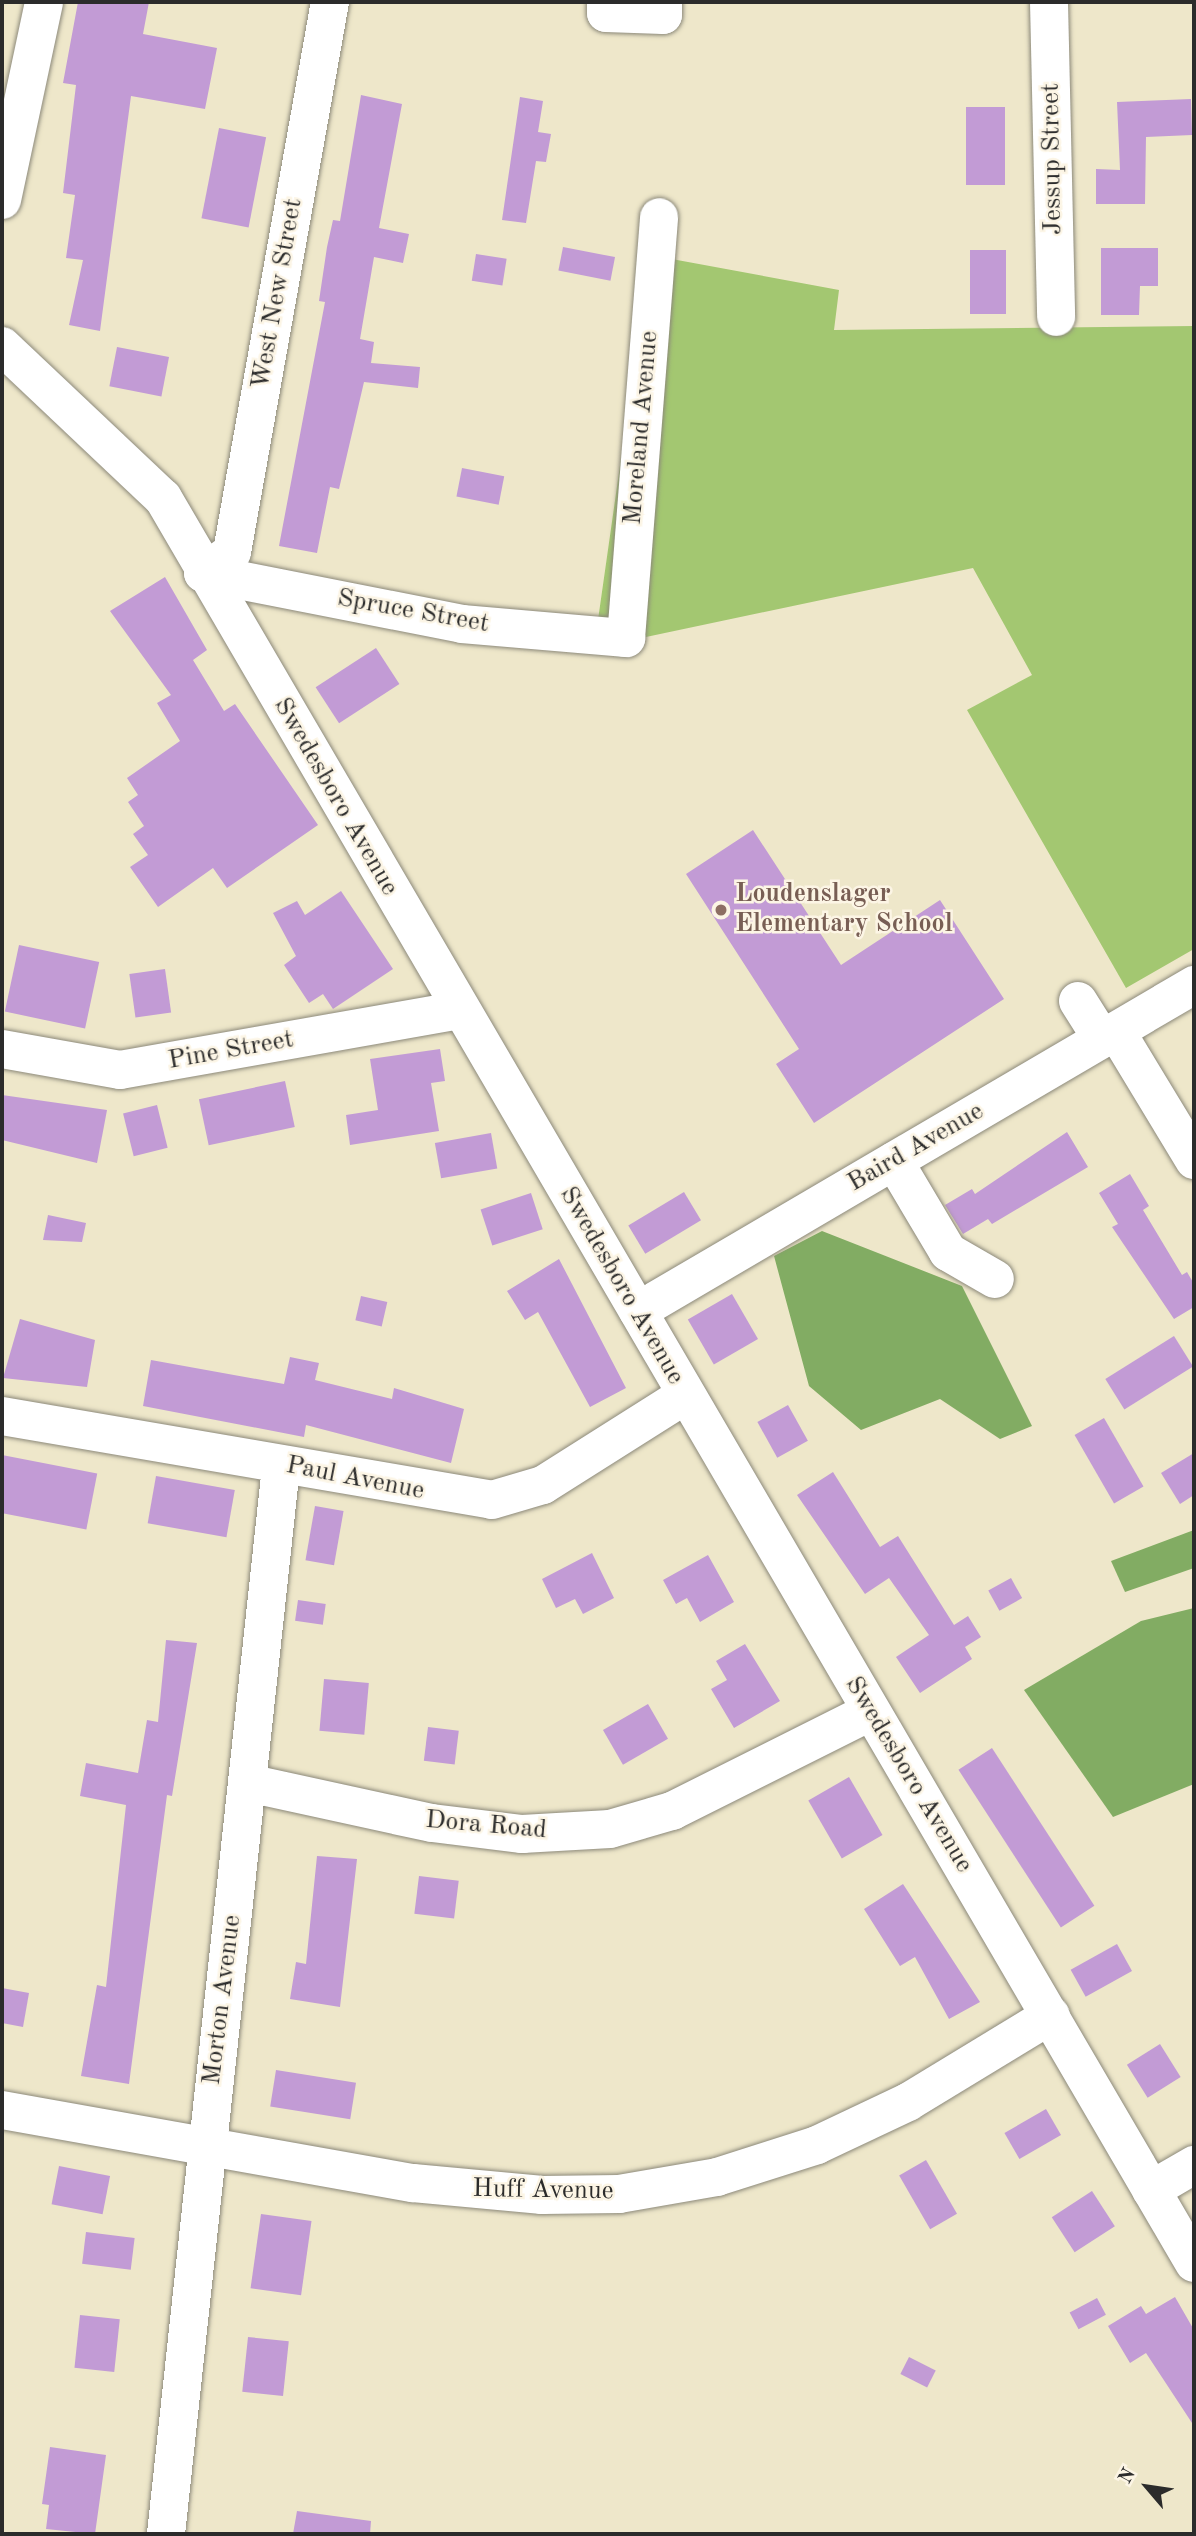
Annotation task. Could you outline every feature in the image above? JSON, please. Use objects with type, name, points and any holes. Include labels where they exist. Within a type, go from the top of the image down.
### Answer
[{"type":"street","points":[[2,201],[44,2]]},
{"type":"street","name":"West New Street","points":[[203,573],[232,552],[330,2]]},
{"type":"street","points":[[606,2],[606,13],[663,15],[663,2]]},
{"type":"street","name":"Jessup Street","points":[[1049,2],[1056,317]]},
{"type":"street","name":"Moreland Avenue","points":[[625,638],[659,217]]},
{"type":"street","name":"Swedesboro Avenue","points":[[2,346],[163,498],[203,573],[1194,2263]]},
{"type":"street","name":"Spruce Street","points":[[203,573],[462,624],[625,638]]},
{"type":"street","name":"Baird Avenue","points":[[638,1311],[1194,985]]},
{"type":"street","points":[[1079,1001],[1109,1035],[1194,1160]]},
{"type":"street","name":"Pine Street","points":[[2,1049],[120,1070],[460,1010]]},
{"type":"street","points":[[894,1161],[948,1252],[995,1279]]},
{"type":"street","name":"Paul Avenue","points":[[2,1416],[281,1466],[492,1500],[543,1485],[684,1396]]},
{"type":"street","name":"Morton Avenue","points":[[166,2534],[281,1466]]},
{"type":"street","name":"Dora Road","points":[[248,1783],[432,1823],[522,1833],[610,1829],[683,1806],[870,1712]]},
{"type":"street","name":"Huff Avenue","points":[[2,2110],[471,2190],[542,2195],[652,2189],[749,2169],[817,2146],[908,2102],[1051,2015]]},
{"type":"street","points":[[1151,2190],[1194,2165]]},
{"type":"green space","points":[[650,255],[839,290],[834,330],[1194,326],[1194,949],[1126,988],[967,710],[1032,675],[973,568],[594,648]]},
{"type":"green space","points":[[822,1231],[962,1286],[1032,1426],[1000,1439],[940,1399],[861,1430],[809,1386],[774,1256]]},
{"type":"green space","points":[[1194,1530],[1194,1568],[1125,1592],[1111,1561]]},
{"type":"green space","points":[[1194,1608],[1194,1784],[1113,1817],[1024,1690],[1141,1621]]},
{"type":"building","points":[[78,2],[149,2],[143,34],[217,48],[205,109],[131,96],[100,331],[69,325],[83,260],[66,258],[75,195],[63,193],[76,85],[63,83]]},
{"type":"building","points":[[361,95],[402,104],[379,228],[409,234],[403,263],[374,257],[360,339],[374,342],[371,363],[420,367],[418,388],[364,382],[339,489],[330,487],[317,553],[279,546],[325,302],[319,301],[327,247],[333,220],[340,221]]},
{"type":"building","points":[[520,97],[543,101],[538,132],[551,134],[546,162],[536,161],[526,223],[502,220]]},
{"type":"building","points":[[1191,99],[1192,135],[1146,137],[1145,204],[1096,204],[1096,169],[1120,170],[1117,102]]},
{"type":"building","points":[[966,107],[1005,107],[1005,185],[966,185]]},
{"type":"building","points":[[219,128],[266,137],[249,227],[201,218]]},
{"type":"building","points":[[563,247],[615,257],[610,281],[558,271]]},
{"type":"building","points":[[1101,248],[1158,248],[1158,286],[1140,286],[1139,315],[1101,315]]},
{"type":"building","points":[[970,250],[1006,250],[1006,314],[970,314]]},
{"type":"building","points":[[476,254],[507,259],[502,286],[472,281]]},
{"type":"building","points":[[117,347],[169,357],[161,396],[109,386]]},
{"type":"building","points":[[462,468],[504,476],[499,505],[456,496]]},
{"type":"building","points":[[165,577],[207,650],[193,660],[224,711],[235,704],[318,825],[227,888],[213,868],[158,907],[130,867],[148,855],[133,834],[144,826],[128,802],[138,795],[127,778],[180,741],[157,703],[171,695],[110,611]]},
{"type":"building","points":[[376,648],[399,684],[339,723],[316,687]]},
{"type":"building","points":[[753,830],[841,965],[940,900],[1004,999],[814,1123],[776,1064],[799,1049],[686,874]]},
{"type":"building","points":[[341,891],[393,969],[333,1009],[323,994],[309,1003],[284,965],[296,956],[273,913],[297,901],[305,915]]},
{"type":"building","points":[[19,945],[99,962],[85,1029],[5,1012]]},
{"type":"building","points":[[165,969],[171,1013],[135,1018],[129,974]]},
{"type":"building","points":[[440,1049],[445,1081],[431,1083],[439,1131],[350,1145],[346,1115],[378,1110],[370,1059]]},
{"type":"building","points":[[285,1081],[295,1127],[209,1145],[199,1099]]},
{"type":"building","points":[[2,1095],[107,1110],[97,1163],[2,1140]]},
{"type":"building","points":[[157,1105],[168,1148],[134,1156],[123,1113]]},
{"type":"building","points":[[1067,1132],[1088,1167],[992,1224],[988,1219],[963,1234],[945,1205],[972,1189],[975,1194]]},
{"type":"building","points":[[491,1133],[497,1168],[441,1178],[435,1143]]},
{"type":"building","points":[[1130,1174],[1149,1206],[1143,1210],[1182,1275],[1187,1272],[1194,1284],[1194,1307],[1174,1319],[1112,1227],[1118,1224],[1099,1193]]},
{"type":"building","points":[[684,1192],[701,1220],[645,1254],[628,1225]]},
{"type":"building","points":[[531,1193],[543,1229],[492,1246],[481,1209]]},
{"type":"building","points":[[48,1215],[86,1223],[82,1242],[43,1240]]},
{"type":"building","points":[[559,1259],[626,1388],[590,1407],[538,1312],[525,1320],[507,1291]]},
{"type":"building","points":[[732,1294],[758,1339],[714,1365],[688,1320]]},
{"type":"building","points":[[361,1296],[387,1302],[382,1326],[355,1320]]},
{"type":"building","points":[[20,1319],[95,1340],[87,1387],[3,1378]]},
{"type":"building","points":[[1174,1336],[1193,1367],[1124,1409],[1105,1379]]},
{"type":"building","points":[[290,1357],[319,1363],[315,1380],[392,1399],[394,1388],[464,1409],[451,1463],[306,1425],[304,1437],[143,1406],[151,1360],[284,1384]]},
{"type":"building","points":[[788,1405],[808,1441],[777,1458],[757,1422]]},
{"type":"building","points":[[1104,1418],[1144,1486],[1114,1503],[1075,1435]]},
{"type":"building","points":[[1194,1453],[1194,1495],[1180,1504],[1161,1473]]},
{"type":"building","points":[[2,1455],[97,1474],[86,1529],[2,1513]]},
{"type":"building","points":[[833,1472],[880,1547],[898,1536],[954,1625],[968,1616],[981,1637],[965,1647],[972,1659],[920,1693],[896,1657],[929,1635],[889,1578],[865,1594],[797,1495]]},
{"type":"building","points":[[156,1476],[235,1490],[226,1537],[148,1523]]},
{"type":"building","points":[[315,1506],[344,1511],[334,1565],[305,1560]]},
{"type":"building","points":[[592,1553],[614,1598],[583,1614],[575,1599],[556,1608],[542,1579]]},
{"type":"building","points":[[708,1555],[734,1602],[700,1622],[687,1598],[676,1604],[663,1580]]},
{"type":"building","points":[[1011,1578],[1022,1598],[999,1611],[988,1591]]},
{"type":"building","points":[[298,1600],[326,1604],[323,1625],[295,1621]]},
{"type":"building","points":[[166,1640],[197,1643],[172,1796],[167,1795],[129,2084],[81,2076],[97,1985],[106,1987],[126,1805],[80,1796],[86,1763],[138,1773],[147,1720],[158,1722]]},
{"type":"building","points":[[745,1644],[780,1701],[734,1728],[711,1689],[727,1680],[716,1661]]},
{"type":"building","points":[[324,1679],[369,1683],[364,1735],[319,1731]]},
{"type":"building","points":[[648,1704],[668,1739],[623,1765],[603,1730]]},
{"type":"building","points":[[428,1727],[459,1731],[455,1765],[424,1761]]},
{"type":"building","points":[[992,1748],[1094,1906],[1061,1927],[958,1770]]},
{"type":"building","points":[[849,1777],[882,1835],[842,1859],[808,1800]]},
{"type":"building","points":[[317,1856],[357,1859],[340,2007],[290,1999],[296,1962],[306,1964]]},
{"type":"building","points":[[419,1876],[459,1881],[454,1919],[414,1914]]},
{"type":"building","points":[[903,1884],[980,2002],[949,2019],[915,1957],[900,1966],[864,1909]]},
{"type":"building","points":[[1117,1944],[1132,1971],[1086,1997],[1071,1970]]},
{"type":"building","points":[[2,1988],[29,1993],[23,2027],[2,2023]]},
{"type":"building","points":[[1160,2044],[1181,2077],[1148,2098],[1127,2065]]},
{"type":"building","points":[[276,2070],[356,2083],[350,2119],[270,2107]]},
{"type":"building","points":[[1046,2109],[1061,2135],[1019,2159],[1004,2133]]},
{"type":"building","points":[[926,2160],[957,2214],[930,2229],[899,2176]]},
{"type":"building","points":[[59,2166],[110,2176],[103,2214],[52,2204]]},
{"type":"building","points":[[1092,2191],[1115,2226],[1075,2252],[1052,2217]]},
{"type":"building","points":[[261,2214],[312,2221],[301,2295],[251,2288]]},
{"type":"building","points":[[86,2232],[135,2238],[131,2270],[82,2264]]},
{"type":"building","points":[[1175,2297],[1194,2330],[1194,2426],[1146,2353],[1130,2363],[1108,2326],[1141,2306],[1146,2314]]},
{"type":"building","points":[[1097,2298],[1106,2315],[1079,2329],[1070,2313]]},
{"type":"building","points":[[80,2315],[120,2319],[114,2372],[74,2368]]},
{"type":"building","points":[[248,2337],[289,2341],[283,2396],[242,2392]]},
{"type":"building","points":[[909,2357],[936,2371],[927,2388],[900,2374]]},
{"type":"building","points":[[50,2447],[106,2455],[95,2534],[46,2529],[49,2505],[42,2504]]},
{"type":"building","points":[[297,2511],[371,2521],[370,2534],[293,2534]]},
{"type":"place","name":"Loudenslager Elementary School","points":[[721,910]]}]
